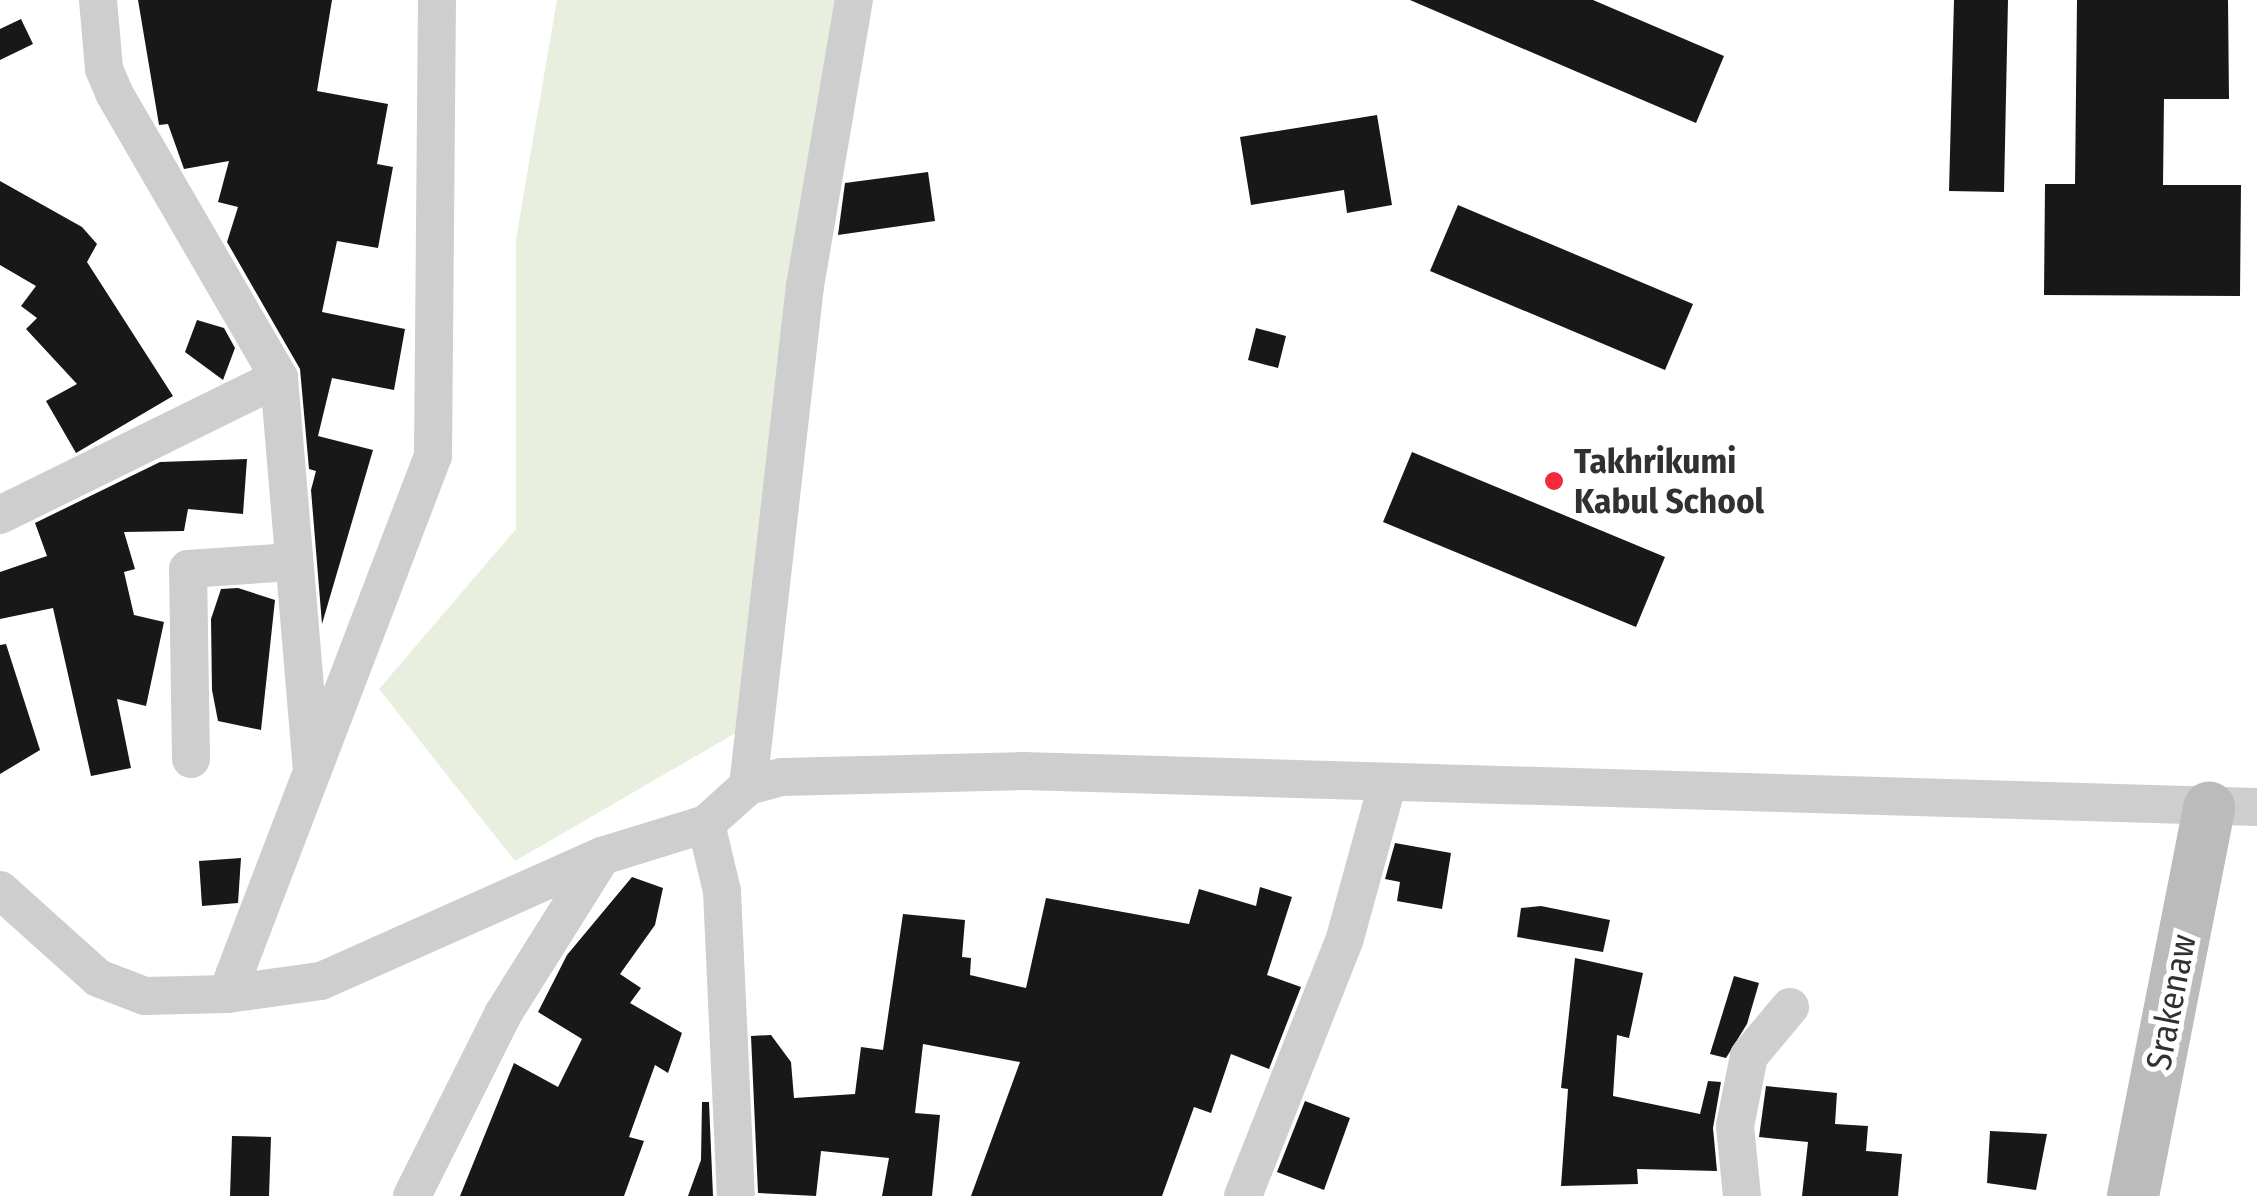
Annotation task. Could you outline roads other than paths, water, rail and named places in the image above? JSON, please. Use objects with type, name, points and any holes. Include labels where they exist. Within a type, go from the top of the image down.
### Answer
[{"type":"main road","name":"Srakenaw","points":[[2133,1196],[2233,808]]},
{"type":"street","points":[[98,0],[104,68],[114,92],[279,378],[313,779]]},
{"type":"street","points":[[227,994],[313,779],[432,456],[437,0]]},
{"type":"street","points":[[748,786],[806,286],[854,0]]},
{"type":"street","points":[[0,515],[279,378]]},
{"type":"street","points":[[192,758],[188,569],[292,562]]},
{"type":"street","points":[[0,890],[98,978],[145,996],[227,994],[321,981],[602,856],[706,824],[748,786],[782,778],[1023,770],[2233,808]]},
{"type":"street","points":[[1242,1196],[1346,938],[1388,782]]},
{"type":"street","points":[[706,824],[722,891],[736,1196]]},
{"type":"street","points":[[412,1196],[504,1014],[602,856]]},
{"type":"street","points":[[1742,1196],[1735,1126],[1750,1056],[1790,1007]]},
{"type":"place","name":"Takhrikumi Kabul School","points":[[1554,481]]}]
